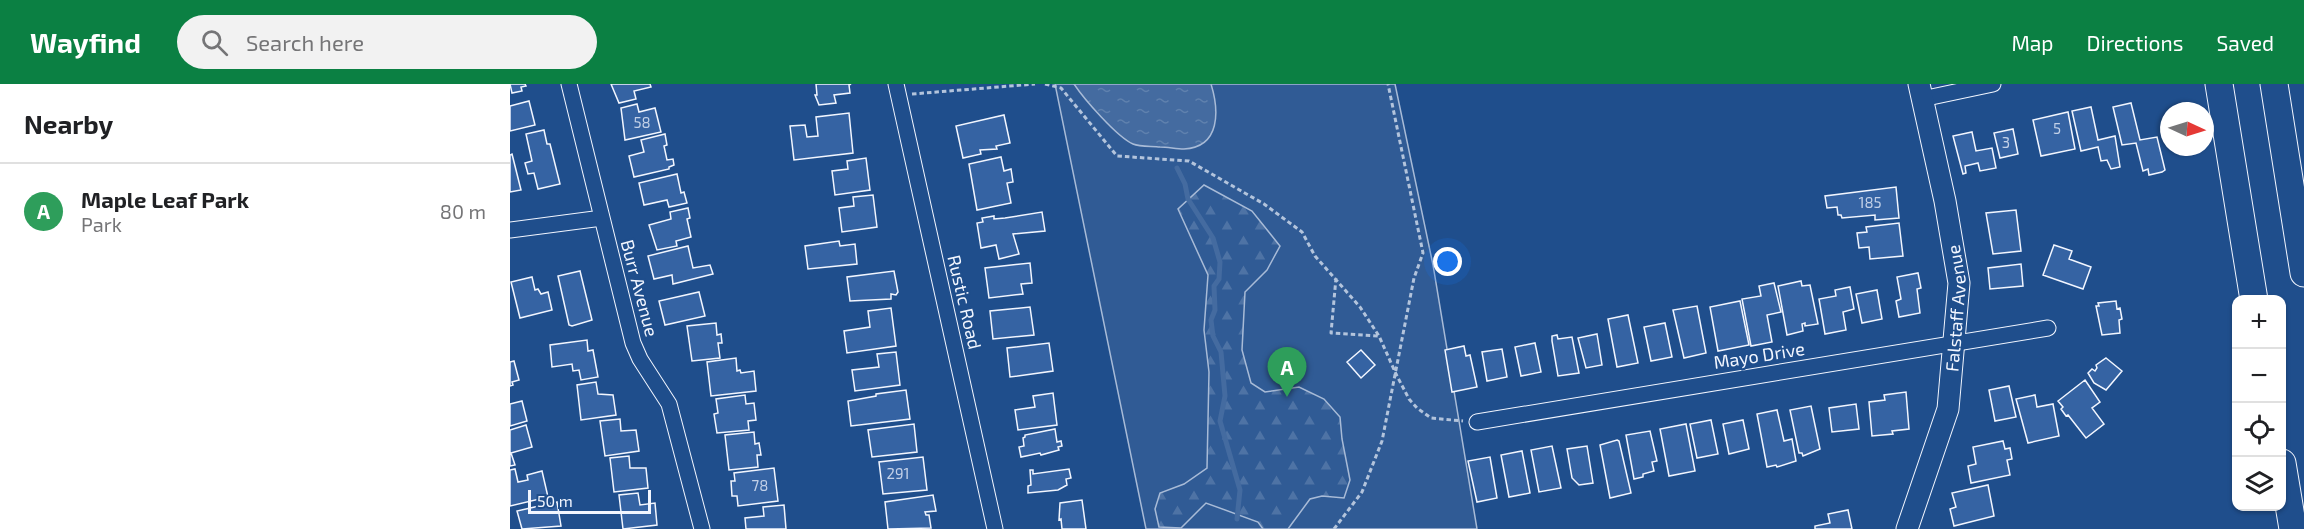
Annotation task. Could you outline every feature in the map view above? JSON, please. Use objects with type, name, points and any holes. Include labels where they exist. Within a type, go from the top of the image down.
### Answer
[{"type":"highway","points":[[2219,84],[2253,295]]},
{"type":"highway","points":[[2274,84],[2304,273]]},
{"type":"highway","points":[[2286,487],[2293,529]]},
{"type":"street","name":"Burr Avenue","points":[[569,84],[633,343],[640,360],[669,404],[702,529]]},
{"type":"street","points":[[1920,92],[1993,84]]},
{"type":"street","name":"Rustic Road","points":[[898,89],[995,529]]},
{"type":"street","name":"Falstaff Avenue","points":[[1907,529],[1948,409],[1959,283],[1946,201],[1920,92]]},
{"type":"street","points":[[510,230],[602,218]]},
{"type":"street","name":"Mayo Drive","points":[[1478,422],[2048,328]]},
{"type":"path","points":[[898,89],[1035,84]]},
{"type":"path","points":[[1046,84],[1061,88],[1117,156],[1189,161],[1264,204],[1302,232],[1315,256],[1360,307],[1379,336],[1409,399],[1417,408],[1431,418],[1478,422]]},
{"type":"path","points":[[1334,529],[1362,492],[1382,441],[1414,278],[1423,253],[1388,84]]},
{"type":"path","points":[[1336,278],[1331,333],[1379,336]]},
{"type":"shaded area","points":[[1055,84],[1395,84],[1433,265],[1477,529],[1146,529]]},
{"type":"green space","points":[[1204,185],[1252,211],[1280,246],[1267,270],[1245,292],[1242,350],[1251,383],[1265,392],[1299,387],[1324,399],[1340,417],[1350,480],[1344,498],[1322,496],[1310,499],[1288,529],[1263,529],[1258,522],[1206,503],[1181,528],[1159,527],[1155,509],[1160,493],[1184,484],[1207,468],[1209,372],[1204,330],[1208,275],[1178,209]]},
{"type":"water","points":[[1074,84],[1211,84],[1216,115],[1214,126],[1205,142],[1196,147],[1181,149],[1136,145],[1126,140],[1110,126]]},
{"type":"building","points":[[510,84],[525,84],[526,86],[521,87],[522,91],[512,93]]},
{"type":"building","points":[[611,84],[650,84],[651,87],[634,91],[636,99],[619,103]]},
{"type":"building","points":[[816,84],[851,84],[849,85],[850,93],[834,95],[836,103],[819,105],[815,95],[817,95]]},
{"type":"building","points":[[529,101],[535,125],[510,131],[510,106]]},
{"type":"building","points":[[2131,103],[2140,140],[2157,137],[2165,170],[2149,175],[2148,169],[2143,171],[2136,143],[2122,145],[2113,107]]},
{"type":"building","points":[[637,104],[639,112],[655,108],[661,132],[625,140],[621,108]]},
{"type":"building","points":[[2091,107],[2098,140],[2115,136],[2120,167],[2111,169],[2107,160],[2101,161],[2098,147],[2081,151],[2072,111]]},
{"type":"building","points":[[2068,112],[2075,149],[2041,156],[2033,120]]},
{"type":"building","points":[[849,113],[853,153],[794,160],[790,126],[805,125],[807,137],[818,136],[816,117]]},
{"type":"building","points":[[1004,115],[1010,143],[996,146],[997,149],[980,150],[981,154],[963,158],[956,126]]},
{"type":"building","points":[[2013,129],[2018,154],[2000,158],[1994,133]]},
{"type":"building","points":[[544,130],[560,184],[538,189],[534,173],[528,174],[525,163],[532,161],[526,134]]},
{"type":"building","points":[[1972,132],[1976,151],[1992,148],[1996,168],[1980,171],[1978,163],[1965,166],[1966,173],[1963,174],[1953,136]]},
{"type":"building","points":[[665,134],[667,145],[664,146],[667,160],[673,159],[674,165],[669,169],[634,177],[629,156],[644,152],[641,140]]},
{"type":"building","points":[[512,154],[521,190],[510,192],[510,155]]},
{"type":"building","points":[[1001,157],[1004,171],[1011,169],[1013,182],[1007,183],[1011,203],[977,210],[969,164]]},
{"type":"building","points":[[866,158],[870,190],[835,195],[832,171],[848,169],[847,161]]},
{"type":"building","points":[[677,174],[681,193],[684,192],[687,203],[669,207],[667,200],[644,205],[639,183]]},
{"type":"building","points":[[1896,187],[1899,218],[1875,220],[1875,215],[1842,218],[1838,215],[1837,207],[1827,208],[1825,196]]},
{"type":"building","points":[[873,195],[877,227],[842,232],[839,208],[854,206],[853,197]]},
{"type":"building","points":[[688,208],[690,218],[687,219],[691,237],[676,241],[677,246],[657,250],[649,225],[671,219],[670,212]]},
{"type":"building","points":[[2016,210],[2021,251],[1993,254],[1986,213]]},
{"type":"building","points":[[1042,212],[1045,231],[1013,234],[1019,254],[999,259],[996,245],[981,248],[977,223],[983,222],[982,218],[994,216],[994,219],[1005,218]]},
{"type":"building","points":[[1899,223],[1903,256],[1870,259],[1869,247],[1859,248],[1857,233],[1867,232],[1866,227]]},
{"type":"building","points":[[839,241],[840,246],[855,244],[857,264],[808,269],[805,246]]},
{"type":"building","points":[[2054,245],[2072,251],[2069,259],[2091,267],[2083,289],[2043,275]]},
{"type":"building","points":[[688,246],[693,268],[710,265],[713,274],[673,284],[672,275],[654,279],[648,256]]},
{"type":"building","points":[[1030,263],[1032,283],[1021,284],[1023,294],[989,298],[985,268]]},
{"type":"building","points":[[2021,264],[2023,286],[1990,289],[1988,268]]},
{"type":"building","points":[[580,271],[592,320],[572,326],[569,325],[558,276]]},
{"type":"building","points":[[894,271],[898,292],[896,295],[891,294],[891,299],[850,301],[847,277]]},
{"type":"building","points":[[1918,273],[1921,288],[1917,289],[1920,313],[1899,317],[1896,301],[1901,299],[1897,277]]},
{"type":"building","points":[[532,277],[535,290],[538,289],[541,294],[548,292],[552,310],[520,318],[511,282]]},
{"type":"building","points":[[1801,281],[1802,286],[1810,285],[1818,324],[1805,326],[1805,323],[1802,324],[1803,331],[1787,335],[1778,286]]},
{"type":"building","points":[[1774,283],[1781,312],[1767,315],[1772,342],[1751,346],[1742,299],[1761,296],[1759,286]]},
{"type":"building","points":[[1850,287],[1854,309],[1843,312],[1846,330],[1825,334],[1819,299],[1836,296],[1835,290]]},
{"type":"building","points":[[1877,290],[1882,319],[1862,323],[1856,294]]},
{"type":"building","points":[[699,292],[705,316],[665,325],[659,301]]},
{"type":"building","points":[[1740,301],[1749,345],[1718,351],[1710,307]]},
{"type":"building","points":[[2116,301],[2122,319],[2119,320],[2120,333],[2102,335],[2096,306],[2099,306],[2098,303]]},
{"type":"building","points":[[1697,306],[1706,353],[1684,358],[1673,310]]},
{"type":"building","points":[[1030,307],[1034,335],[993,339],[990,311]]},
{"type":"building","points":[[891,308],[896,346],[847,353],[844,331],[870,327],[868,311]]},
{"type":"building","points":[[1628,315],[1638,363],[1617,367],[1608,319]]},
{"type":"building","points":[[716,323],[717,335],[721,334],[722,343],[718,343],[720,358],[692,361],[687,326]]},
{"type":"building","points":[[1665,323],[1672,357],[1651,361],[1644,327]]},
{"type":"building","points":[[1597,334],[1602,365],[1586,368],[1578,338]]},
{"type":"building","points":[[1557,335],[1558,339],[1572,337],[1579,373],[1558,376],[1552,341],[1552,336]]},
{"type":"building","points":[[587,340],[588,351],[593,350],[598,377],[581,380],[579,370],[573,371],[572,364],[552,367],[550,345]]},
{"type":"building","points":[[1049,343],[1053,371],[1010,377],[1007,348]]},
{"type":"building","points":[[1535,343],[1541,372],[1521,376],[1515,347]]},
{"type":"building","points":[[1464,346],[1466,356],[1470,355],[1477,387],[1452,392],[1445,350]]},
{"type":"building","points":[[1502,349],[1507,377],[1487,381],[1482,352]]},
{"type":"building","points":[[1361,350],[1375,365],[1361,378],[1347,362]]},
{"type":"building","points":[[896,352],[900,385],[855,391],[852,370],[879,367],[877,354]]},
{"type":"building","points":[[736,358],[737,371],[740,370],[741,373],[754,371],[756,391],[711,396],[707,362]]},
{"type":"building","points":[[2106,358],[2122,371],[2106,390],[2094,383],[2088,373],[2092,369],[2095,371],[2096,365]]},
{"type":"building","points":[[514,361],[519,380],[512,382],[513,385],[510,386],[510,362]]},
{"type":"building","points":[[2085,380],[2100,402],[2092,408],[2104,424],[2086,438],[2068,415],[2066,416],[2058,401]]},
{"type":"building","points":[[596,382],[598,394],[613,395],[616,415],[581,420],[577,385]]},
{"type":"building","points":[[2009,386],[2016,417],[1995,421],[1989,390]]},
{"type":"building","points":[[906,390],[910,419],[851,426],[848,401]]},
{"type":"building","points":[[1906,392],[1909,429],[1892,431],[1893,434],[1872,436],[1869,402],[1885,400],[1884,395]]},
{"type":"building","points":[[1053,393],[1057,425],[1018,430],[1015,410],[1035,407],[1033,396]]},
{"type":"building","points":[[745,395],[746,404],[754,403],[756,420],[748,421],[749,430],[717,433],[714,414],[718,413],[716,399]]},
{"type":"building","points":[[2035,395],[2037,407],[2053,404],[2059,436],[2028,443],[2016,399]]},
{"type":"building","points":[[522,401],[527,421],[510,426],[510,404]]},
{"type":"building","points":[[1856,404],[1859,429],[1832,432],[1829,408]]},
{"type":"building","points":[[1811,406],[1820,449],[1803,456],[1799,453],[1790,410]]},
{"type":"building","points":[[1777,410],[1784,441],[1792,439],[1796,461],[1777,467],[1776,465],[1767,467],[1757,414]]},
{"type":"building","points":[[620,419],[621,431],[636,430],[639,451],[605,456],[600,421]]},
{"type":"building","points":[[1711,420],[1718,454],[1697,458],[1690,424]]},
{"type":"building","points":[[1743,420],[1749,449],[1729,454],[1723,424]]},
{"type":"building","points":[[914,424],[917,452],[872,457],[868,430]]},
{"type":"building","points":[[1686,424],[1695,471],[1669,476],[1660,429]]},
{"type":"building","points":[[526,425],[532,447],[511,453],[515,465],[510,466],[510,430]]},
{"type":"building","points":[[1055,429],[1057,442],[1061,441],[1062,446],[1058,447],[1059,450],[1021,457],[1019,447],[1024,446],[1025,435]]},
{"type":"building","points":[[1650,431],[1657,461],[1652,462],[1654,471],[1634,479],[1626,435]]},
{"type":"building","points":[[754,432],[755,444],[759,443],[761,455],[757,455],[758,467],[729,470],[725,435]]},
{"type":"building","points":[[1617,440],[1631,493],[1610,498],[1600,445]]},
{"type":"building","points":[[2003,441],[2005,449],[2010,448],[2012,459],[2007,460],[2010,475],[1971,483],[1968,466],[1976,464],[1973,447]]},
{"type":"building","points":[[1552,446],[1561,488],[1539,492],[1531,450]]},
{"type":"building","points":[[1587,446],[1593,483],[1579,485],[1572,478],[1567,449]]},
{"type":"building","points":[[1522,451],[1530,493],[1509,497],[1501,455]]},
{"type":"building","points":[[629,456],[630,468],[646,468],[648,488],[614,492],[610,458]]},
{"type":"building","points":[[923,457],[927,490],[883,494],[879,462]]},
{"type":"building","points":[[1490,457],[1497,498],[1477,502],[1468,461]]},
{"type":"building","points":[[774,468],[778,501],[738,506],[737,496],[732,496],[731,481],[735,481],[734,473]]},
{"type":"building","points":[[515,469],[518,482],[528,480],[527,475],[542,471],[548,497],[510,506],[510,470]]},
{"type":"building","points":[[1069,469],[1071,478],[1066,479],[1067,485],[1058,490],[1028,493],[1028,486],[1031,485],[1030,470],[1033,470],[1033,474]]},
{"type":"building","points":[[1988,485],[1994,516],[1954,526],[1950,509],[1956,507],[1952,493]]},
{"type":"building","points":[[638,493],[640,505],[655,503],[657,525],[623,529],[619,495]]},
{"type":"building","points":[[933,495],[936,511],[925,512],[929,515],[931,528],[888,529],[885,502]]},
{"type":"building","points":[[1082,500],[1086,529],[1062,529],[1061,519],[1059,520],[1060,503]]},
{"type":"building","points":[[557,502],[561,526],[522,529],[517,511]]},
{"type":"building","points":[[784,505],[786,529],[746,529],[745,518],[764,516],[763,507]]},
{"type":"building","points":[[1848,510],[1852,529],[1815,529],[1815,526],[1830,523],[1828,514]]},
{"type":"waterway","points":[[1177,168],[1185,184],[1188,199],[1213,238],[1220,262],[1219,279],[1214,286],[1215,310],[1211,320],[1213,336],[1221,352],[1225,396],[1220,421],[1240,490],[1237,519]]},
{"type":"place","name":"Maple Leaf Park","points":[[1287,397]]}]
